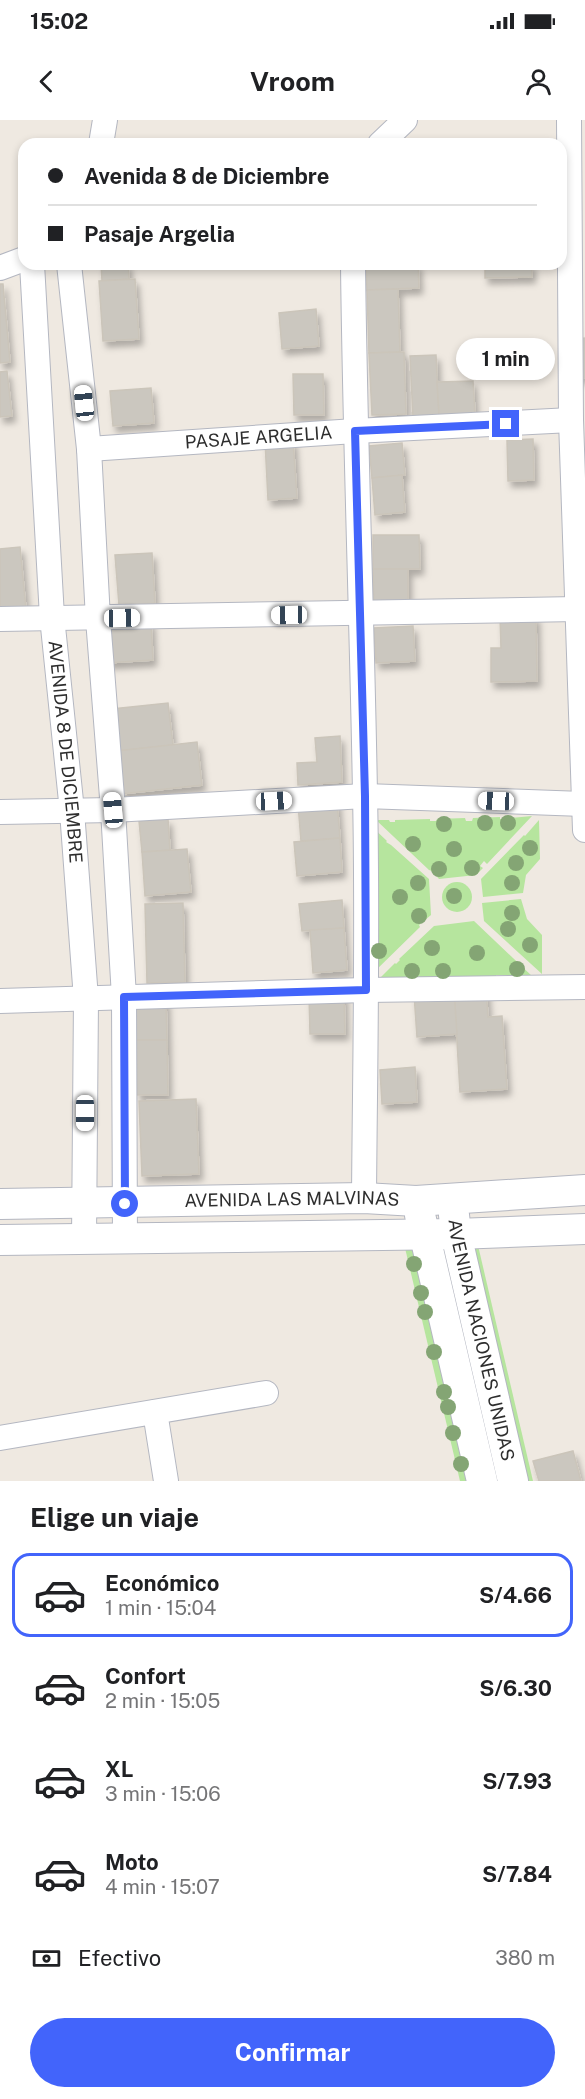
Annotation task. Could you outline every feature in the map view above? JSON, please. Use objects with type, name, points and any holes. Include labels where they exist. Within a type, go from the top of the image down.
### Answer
[{"type":"street","points":[[102,138],[105,120]]},
{"type":"street","points":[[386,138],[405,120]]},
{"type":"street","points":[[569,120],[572,214],[571,420],[581,560],[579,601],[585,830]]},
{"type":"street","points":[[0,268],[18,261]]},
{"type":"street","name":"AVENIDA 8 DE DICIEMBRE","points":[[32,270],[52,617],[72,811],[86,999],[84,1239]]},
{"type":"street","points":[[70,270],[89,449],[98,619],[113,810],[124,997],[124,1240]]},
{"type":"street","points":[[353,270],[365,796],[364,1198]]},
{"type":"street","name":"PASAJE ARGELIA","points":[[89,449],[355,431],[571,420]]},
{"type":"street","points":[[0,619],[360,614],[579,601]]},
{"type":"street","points":[[0,812],[113,810],[365,796],[583,804]]},
{"type":"street","points":[[0,1001],[366,990],[585,987]]},
{"type":"street","name":"AVENIDA LAS MALVINAS","points":[[0,1204],[125,1204],[364,1198],[416,1201],[585,1190]]},
{"type":"street","name":"AVENIDA NACIONES UNIDAS","points":[[451,1198],[456,1234],[513,1481]]},
{"type":"street","name":"AVENIDA NACIONES UNIDAS","points":[[416,1201],[482,1481]]},
{"type":"street","name":"AVENIDA LAS MALVINAS","points":[[0,1240],[456,1234],[585,1229]]},
{"type":"street","points":[[0,1438],[266,1393]]},
{"type":"street","points":[[155,1412],[166,1481]]},
{"type":"green space","points":[[532,816],[487,864],[484,861],[480,866],[483,868],[476,875],[439,879],[376,820],[395,822],[395,820],[430,819],[430,821],[436,821],[437,819],[465,818],[466,821],[472,821],[473,818],[500,817],[500,819]]},
{"type":"green space","points":[[539,820],[540,859],[526,875],[523,893],[483,897],[481,879]]},
{"type":"green space","points":[[368,823],[386,842],[429,879],[431,915],[372,974]]},
{"type":"green space","points":[[457,882],[468,886],[472,897],[468,908],[457,912],[446,908],[442,897],[446,886]]},
{"type":"green space","points":[[521,899],[527,919],[542,935],[542,974],[484,921],[482,903]]},
{"type":"green space","points":[[474,921],[533,977],[496,975],[496,977],[437,979],[437,977],[429,977],[429,979],[377,981],[434,926]]},
{"type":"green space","points":[[473,1224],[533,1481],[522,1481],[465,1226]]},
{"type":"green space","points":[[409,1227],[472,1481],[460,1481],[401,1231]]},
{"type":"building","points":[[101,270],[128,270],[129,279],[102,281]]},
{"type":"building","points":[[366,270],[418,270],[419,288],[367,290]]},
{"type":"building","points":[[485,270],[532,270],[532,277],[485,278]]},
{"type":"building","points":[[135,279],[139,339],[103,341],[99,281]]},
{"type":"building","points":[[0,284],[3,284],[10,362],[0,363]]},
{"type":"building","points":[[398,289],[400,352],[369,353],[367,290]]},
{"type":"building","points":[[316,309],[319,346],[282,349],[279,313]]},
{"type":"building","points":[[585,338],[585,378],[578,378],[575,339]]},
{"type":"building","points":[[404,352],[406,414],[372,415],[369,353]]},
{"type":"building","points":[[436,355],[439,415],[413,417],[410,356]]},
{"type":"building","points":[[7,371],[12,416],[0,417],[0,372]]},
{"type":"building","points":[[293,374],[323,374],[324,415],[294,415]]},
{"type":"building","points":[[473,381],[475,414],[439,415],[437,382]]},
{"type":"building","points":[[151,388],[154,423],[113,426],[110,391]]},
{"type":"building","points":[[533,439],[534,480],[508,481],[507,440]]},
{"type":"building","points":[[293,440],[297,498],[268,500],[265,441]]},
{"type":"building","points":[[402,443],[405,475],[372,478],[369,446]]},
{"type":"building","points":[[402,475],[405,512],[375,515],[372,478]]},
{"type":"building","points":[[373,535],[419,535],[420,569],[373,569]]},
{"type":"building","points":[[20,547],[26,609],[0,611],[0,549]]},
{"type":"building","points":[[152,553],[155,603],[119,605],[115,555]]},
{"type":"building","points":[[373,569],[408,569],[408,601],[374,601]]},
{"type":"building","points":[[500,616],[536,616],[537,681],[491,682],[491,648],[501,648]]},
{"type":"building","points":[[151,621],[153,660],[106,663],[104,624]]},
{"type":"building","points":[[413,626],[415,661],[376,663],[374,628]]},
{"type":"building","points":[[168,703],[173,745],[117,751],[112,709]]},
{"type":"building","points":[[340,736],[342,782],[298,785],[297,763],[317,762],[315,738]]},
{"type":"building","points":[[197,742],[202,785],[121,794],[117,751]]},
{"type":"building","points":[[337,801],[340,838],[301,841],[298,804]]},
{"type":"building","points":[[168,819],[170,850],[142,852],[139,821]]},
{"type":"building","points":[[340,838],[342,872],[297,876],[294,842]]},
{"type":"building","points":[[187,849],[191,892],[145,896],[142,852]]},
{"type":"building","points":[[342,900],[344,928],[302,931],[299,904]]},
{"type":"building","points":[[183,903],[185,982],[147,983],[145,904]]},
{"type":"building","points":[[344,928],[347,970],[313,973],[310,930]]},
{"type":"building","points":[[486,989],[488,1017],[502,1016],[507,1089],[460,1092],[454,991]]},
{"type":"building","points":[[454,991],[457,1034],[417,1037],[414,994]]},
{"type":"building","points":[[344,994],[345,1034],[310,1034],[309,995]]},
{"type":"building","points":[[135,1000],[166,1000],[167,1040],[136,1040]]},
{"type":"building","points":[[136,1040],[167,1040],[168,1095],[137,1095]]},
{"type":"building","points":[[415,1067],[417,1102],[382,1104],[380,1070]]},
{"type":"building","points":[[196,1099],[199,1174],[142,1176],[139,1101]]},
{"type":"building","points":[[573,1451],[581,1481],[539,1481],[533,1461]]},
{"type":"route","points":[[125,1204],[124,997],[366,990],[365,796],[355,431],[506,424]]}]
